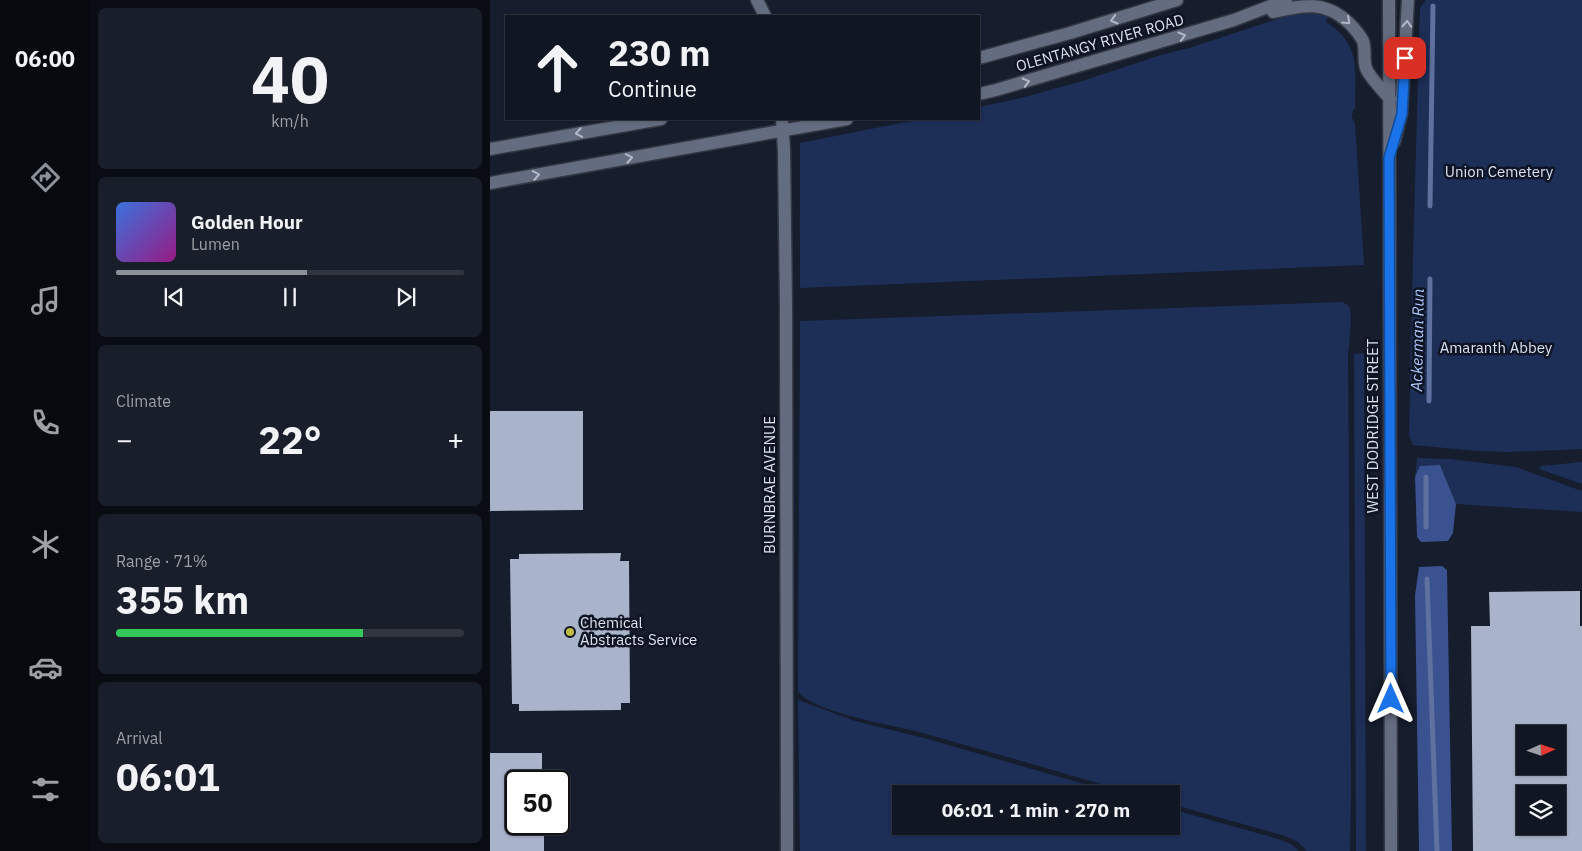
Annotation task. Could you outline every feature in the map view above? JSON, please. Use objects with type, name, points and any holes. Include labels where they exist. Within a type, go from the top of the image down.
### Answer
[{"type":"main road","points":[[757,0],[764,15]]},
{"type":"main road","name":"OLENTANGY RIVER ROAD","points":[[980,58],[1070,33],[1177,0]]},
{"type":"main road","name":"OLENTANGY RIVER ROAD","points":[[980,94],[1006,88],[1234,20],[1286,0]]},
{"type":"main road","name":"WEST DODRIDGE STREET","points":[[1389,0],[1391,851]]},
{"type":"main road","points":[[1389,158],[1402,114],[1408,0]]},
{"type":"main road","points":[[1234,20],[1304,6],[1316,5],[1334,10],[1353,27],[1363,42],[1366,69],[1390,98]]},
{"type":"main road","points":[[490,149],[655,120]]},
{"type":"main road","points":[[490,182],[782,124],[834,120]]},
{"type":"main road","name":"BURNBRAE AVENUE","points":[[782,124],[786,328],[787,851]]},
{"type":"green space","points":[[1426,0],[1582,0],[1582,449],[1509,452],[1478,451],[1413,445],[1409,436],[1420,8]]},
{"type":"green space","points":[[1304,13],[1328,16],[1326,22],[1346,40],[1354,59],[1355,108],[1352,116],[1355,123],[1364,265],[800,288],[800,143],[916,120],[980,120],[980,107],[1079,82],[1293,14]]},
{"type":"green space","points":[[1342,302],[1347,304],[1351,316],[1348,354],[1350,851],[1307,851],[1298,842],[1285,836],[1180,807],[1180,785],[1104,785],[919,732],[838,712],[808,700],[798,692],[800,321]]},
{"type":"green space","points":[[1364,353],[1366,851],[1356,851],[1354,354]]},
{"type":"green space","points":[[1417,458],[1450,459],[1516,467],[1582,491],[1582,512],[1456,504],[1440,465],[1415,477]]},
{"type":"green space","points":[[1582,462],[1582,484],[1539,469],[1541,466]]},
{"type":"green space","points":[[798,700],[855,721],[924,738],[1088,785],[892,785],[892,835],[1180,835],[1180,812],[1278,839],[1291,844],[1299,851],[800,851]]},
{"type":"shaded area","points":[[1440,465],[1456,504],[1453,533],[1448,541],[1421,542],[1417,537],[1415,477],[1420,466]]},
{"type":"shaded area","points":[[1442,566],[1447,570],[1452,851],[1419,851],[1415,595],[1419,567]]},
{"type":"building","points":[[490,411],[583,411],[583,510],[490,511]]},
{"type":"building","name":"Chemical Abstracts Service","points":[[621,553],[620,561],[629,561],[630,703],[621,703],[621,710],[519,711],[519,704],[512,704],[510,559],[519,559],[519,554]]},
{"type":"building","points":[[1580,591],[1580,626],[1582,626],[1582,851],[1473,851],[1471,626],[1490,626],[1489,592]]},
{"type":"building","points":[[490,753],[542,753],[542,770],[505,770],[505,835],[544,835],[544,851],[490,851]]},
{"type":"waterway","name":"Ackerman Run","points":[[1430,206],[1433,6]]},
{"type":"waterway","name":"Ackerman Run","points":[[1429,401],[1430,279]]},
{"type":"waterway","name":"Ackerman Run","points":[[1426,477],[1426,527]]},
{"type":"waterway","name":"Ackerman Run","points":[[1427,579],[1437,851]]},
{"type":"place","name":"Chemical Abstracts Service","points":[[570,632]]},
{"type":"route","points":[[1391,699],[1389,158],[1402,114],[1405,58]]},
{"type":"park label","name":"Union Cemetery","points":[[1499,172]]},
{"type":"park label","name":"Amaranth Abbey","points":[[1496,348]]}]
